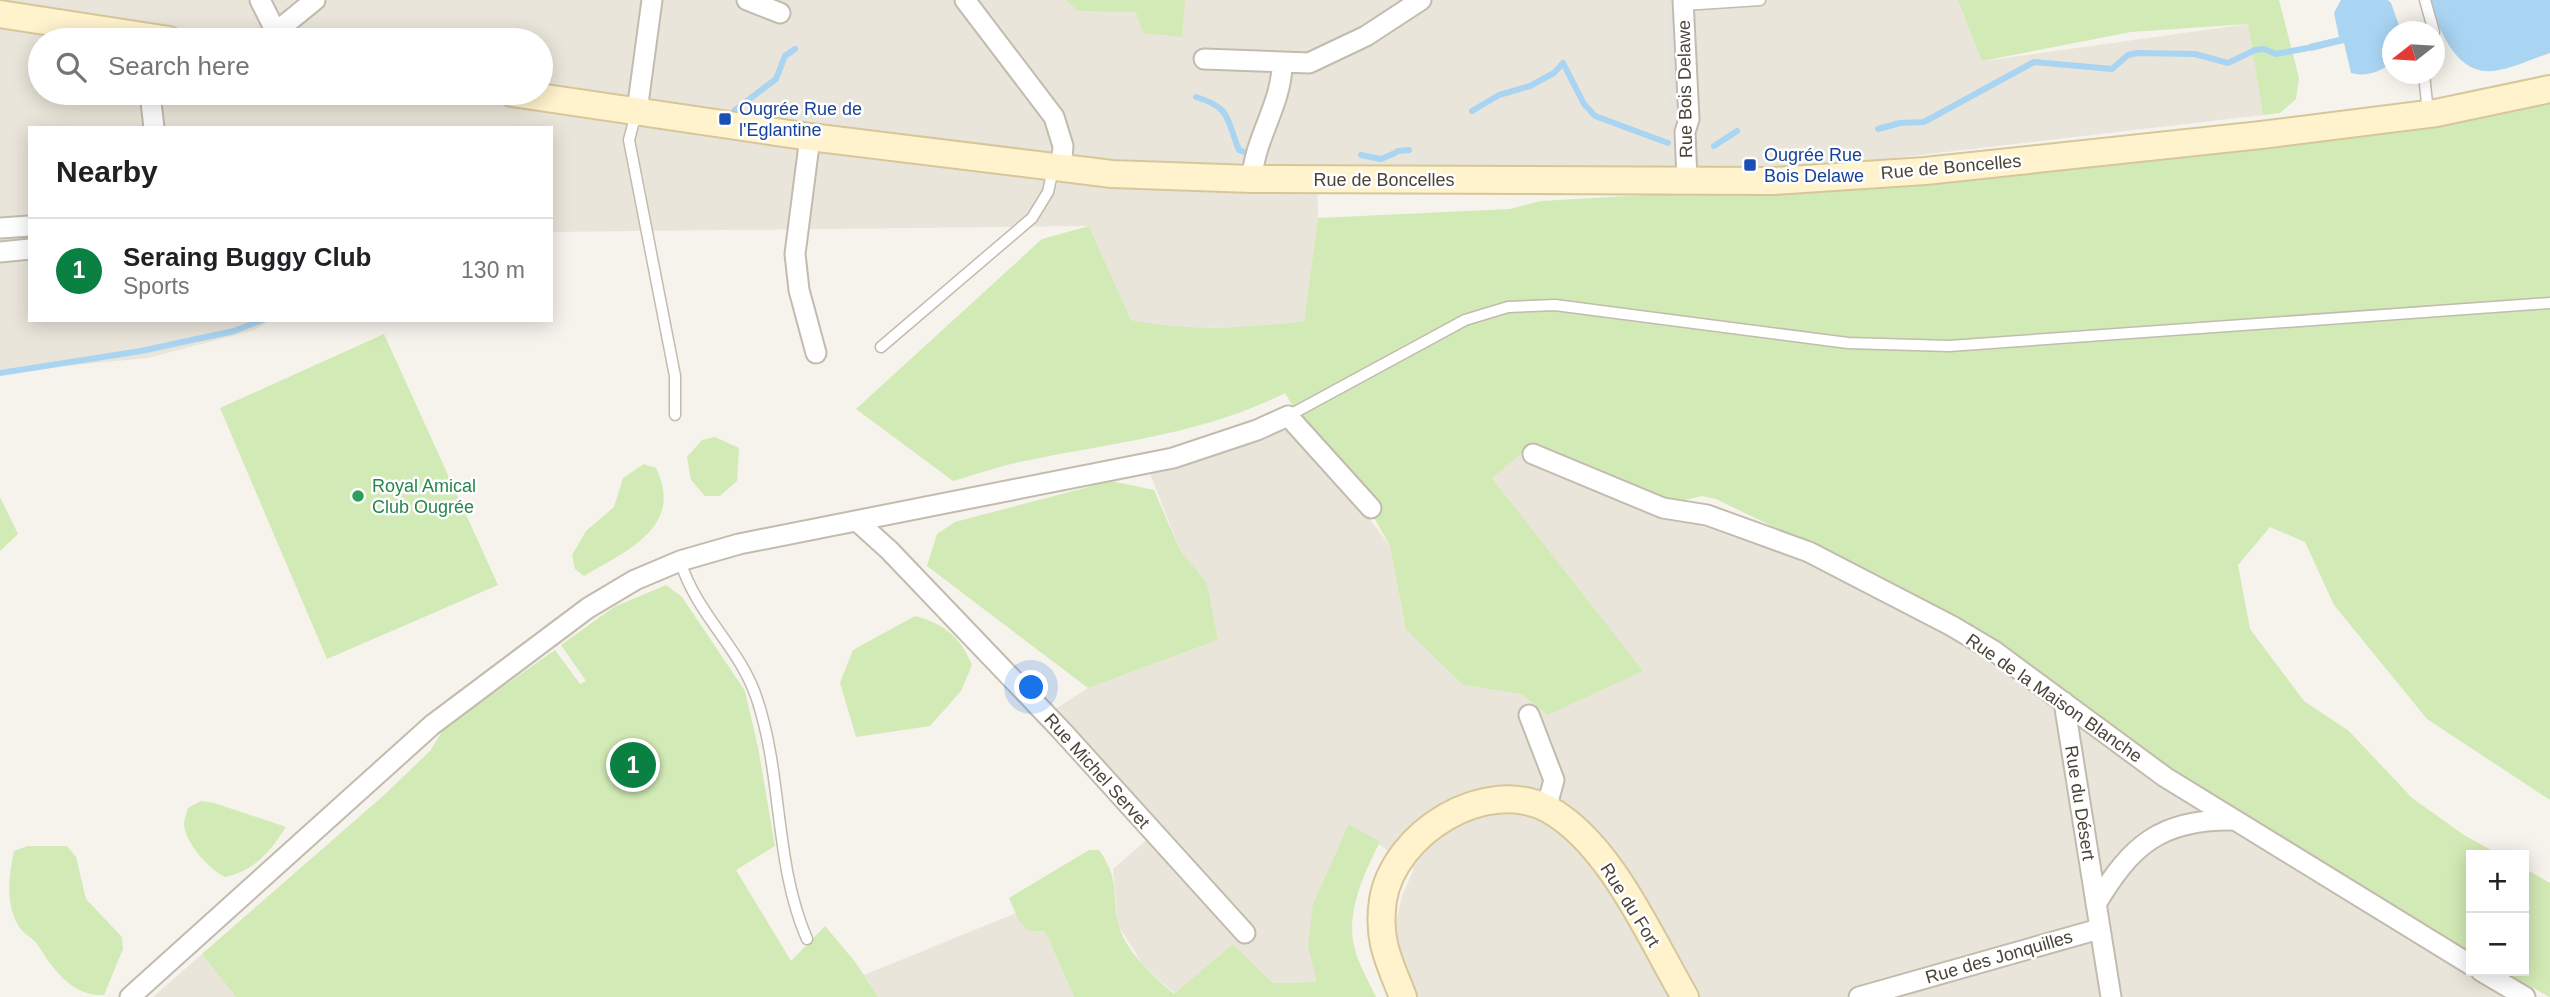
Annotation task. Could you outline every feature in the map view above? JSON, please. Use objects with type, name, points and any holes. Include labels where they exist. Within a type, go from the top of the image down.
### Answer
[{"type":"main road","points":[[0,14],[89,28]]},
{"type":"main road","name":"Rue de Boncelles","points":[[553,99],[810,136],[1040,164],[1057,169],[1178,178],[1773,181],[1925,171],[2428,114],[2550,89]]},
{"type":"main road","name":"Rue du Fort","points":[[1404,997],[1381,943],[1383,898],[1399,856],[1420,834],[1445,817],[1476,805],[1520,800],[1546,809],[1571,825],[1608,865],[1685,997]]},
{"type":"street","points":[[260,0],[274,28]]},
{"type":"street","points":[[286,28],[315,0]]},
{"type":"street","points":[[636,111],[652,0]]},
{"type":"street","points":[[747,0],[780,13]]},
{"type":"street","points":[[965,0],[1054,117],[1063,146],[1057,169]]},
{"type":"street","points":[[1204,59],[1310,63],[1366,36],[1421,0]]},
{"type":"street","name":"Rue Bois Delawe","points":[[1684,3],[1689,120],[1685,132],[1687,179]]},
{"type":"street","points":[[1252,179],[1255,157],[1281,80],[1282,64]]},
{"type":"street","points":[[151,105],[154,126]]},
{"type":"street","points":[[810,136],[796,254],[800,289],[816,353]]},
{"type":"street","points":[[0,228],[28,226]]},
{"type":"street","points":[[0,252],[28,249]]},
{"type":"street","points":[[130,997],[432,725],[588,608],[635,580],[680,561],[740,544],[1173,458],[1234,439],[1288,416],[1371,508]]},
{"type":"street","name":"Rue de la Maison Blanche","points":[[1533,454],[1663,508],[1707,515],[1809,552],[1994,651],[2165,777],[2466,962]]},
{"type":"street","name":"Rue Michel Servet","points":[[858,522],[889,550],[1062,731],[1245,933]]},
{"type":"street","name":"Rue du Désert","points":[[2064,702],[2110,997]]},
{"type":"street","points":[[1529,715],[1554,779],[1546,809]]},
{"type":"street","name":"Rue du Désert","points":[[2095,904],[2123,861],[2152,837],[2189,823],[2233,820]]},
{"type":"street","name":"Rue des Jonquilles","points":[[1858,997],[2099,929]]},
{"type":"street","points":[[2489,976],[2525,997]]},
{"type":"lane","points":[[1684,3],[1760,0]]},
{"type":"lane","points":[[2425,0],[2431,21]]},
{"type":"lane","points":[[2425,84],[2428,114]]},
{"type":"lane","points":[[636,111],[629,140],[675,376],[674,415]]},
{"type":"lane","points":[[881,347],[1032,218],[1048,192],[1057,169]]},
{"type":"lane","points":[[1288,416],[1451,326],[1479,314],[1516,307],[1570,306],[1823,340],[1911,347],[2225,328],[2550,303]]},
{"type":"lane","points":[[680,561],[701,611],[741,664],[756,697],[765,733],[790,892],[807,939]]},
{"type":"shaded area","points":[[0,0],[1958,0],[1983,61],[2248,24],[2263,115],[1800,169],[1317,171],[1318,218],[1304,321],[1249,327],[1170,328],[1131,320],[1089,226],[553,232],[553,126],[28,126],[28,322],[267,322],[255,330],[148,358],[0,372]]},
{"type":"shaded area","points":[[1670,10],[1680,20],[1680,30],[1675,35],[1681,41],[1681,51],[1676,56],[1681,62],[1676,67],[1682,73],[1677,78],[1682,83],[1677,88],[1682,94],[1677,99],[1682,104],[1678,109],[1683,115],[1678,119],[1669,110],[1674,105],[1669,99],[1673,94],[1668,89],[1673,84],[1668,78],[1672,73],[1668,68],[1672,63],[1667,57],[1672,52],[1667,46],[1671,41],[1666,36],[1672,31],[1666,25],[1671,20],[1666,15]]},
{"type":"shaded area","points":[[1286,427],[1347,489],[1390,546],[1406,630],[1463,685],[1521,694],[1548,715],[1642,671],[1492,478],[1519,453],[1691,522],[1805,562],[1958,640],[2169,792],[2504,997],[1416,997],[1407,980],[1396,940],[1396,922],[1402,896],[1414,869],[1350,824],[1318,982],[1273,983],[1233,944],[1175,994],[1143,965],[1118,925],[1113,869],[1157,831],[1052,711],[1088,688],[1218,640],[1207,583],[1180,550],[1149,471]]},
{"type":"shaded area","points":[[1016,913],[1019,921],[1045,931],[1074,997],[878,997],[864,975]]},
{"type":"shaded area","points":[[202,954],[236,997],[153,997]]},
{"type":"green space","points":[[1066,0],[1185,0],[1182,37],[1143,33],[1136,12],[1078,11]]},
{"type":"green space","points":[[1958,0],[2279,0],[2299,78],[2296,99],[2280,113],[2263,115],[2248,24],[2131,32],[1982,61]]},
{"type":"green space","points":[[2550,100],[2550,800],[2427,719],[2334,605],[2305,542],[2270,527],[2238,565],[2250,629],[2304,701],[2349,731],[2412,798],[2464,835],[2491,850],[2466,850],[2466,950],[2174,772],[2022,658],[1975,629],[1926,601],[1716,499],[1702,496],[1672,503],[1529,447],[1492,478],[1643,671],[1548,715],[1521,694],[1463,685],[1406,630],[1390,546],[1372,514],[1302,422],[1285,393],[1222,419],[1189,428],[1012,464],[953,481],[856,409],[1042,239],[1089,226],[1131,320],[1218,328],[1304,321],[1318,218],[1510,209],[1541,201],[1698,192]]},
{"type":"green space","name":"Royal Amical Club Ougrée","points":[[384,334],[498,585],[327,659],[220,408]]},
{"type":"green space","points":[[715,437],[739,448],[737,481],[720,496],[705,496],[691,480],[687,457],[702,440]]},
{"type":"green space","points":[[644,464],[656,468],[663,489],[663,506],[657,522],[647,535],[633,546],[584,576],[575,569],[572,555],[586,531],[614,507],[623,478]]},
{"type":"green space","points":[[1111,481],[1154,490],[1180,550],[1207,583],[1218,640],[1088,688],[927,566],[937,534],[955,522]]},
{"type":"green space","points":[[0,497],[18,534],[0,551]]},
{"type":"green space","points":[[666,585],[682,597],[745,691],[758,747],[775,846],[736,870],[791,961],[825,926],[856,963],[878,997],[236,997],[202,954],[383,796],[430,751],[445,727],[555,650],[580,684],[586,681],[561,645],[614,607]]},
{"type":"green space","points":[[915,616],[943,627],[962,646],[972,665],[961,691],[930,726],[856,737],[840,683],[853,650]]},
{"type":"green space","points":[[201,801],[286,827],[274,845],[253,865],[225,877],[199,855],[185,831],[184,822],[188,808]]},
{"type":"green space","points":[[1349,824],[1380,842],[1359,890],[1352,928],[1357,955],[1376,997],[1074,997],[1045,931],[1029,931],[1019,921],[1009,898],[1089,850],[1099,850],[1110,869],[1118,922],[1126,943],[1140,962],[1174,994],[1233,944],[1273,983],[1317,982],[1308,946],[1313,904]]},
{"type":"green space","points":[[28,846],[67,846],[76,857],[86,899],[122,937],[123,949],[104,995],[92,994],[72,986],[18,925],[11,907],[11,869],[14,851]]},
{"type":"green space","points":[[2529,871],[2550,883],[2550,997],[2510,976],[2529,976]]},
{"type":"water","points":[[2341,0],[2388,0],[2391,3],[2397,21],[2382,21],[2382,69],[2373,73],[2351,73],[2344,43],[2311,51],[2309,44],[2339,37],[2334,13]]},
{"type":"water","points":[[2429,0],[2550,0],[2550,53],[2514,66],[2493,71],[2480,70],[2468,66],[2459,58],[2445,38],[2445,21],[2437,21]]},
{"type":"waterway","points":[[1878,129],[1900,123],[1924,122],[2034,62],[2112,69],[2128,55],[2137,53],[2195,54],[2228,63],[2255,50],[2264,49],[2276,54],[2318,46]]},
{"type":"waterway","points":[[735,110],[776,79],[785,56],[795,49]]},
{"type":"waterway","points":[[1472,111],[1499,95],[1530,86],[1554,73],[1563,63],[1584,104],[1595,116],[1668,143]]},
{"type":"waterway","points":[[1196,97],[1222,110],[1239,150],[1247,153]]},
{"type":"waterway","points":[[1714,146],[1737,131]]},
{"type":"waterway","points":[[1398,151],[1409,150]]},
{"type":"waterway","points":[[1361,155],[1381,159],[1395,153]]},
{"type":"waterway","points":[[0,373],[141,351],[234,331],[257,322]]},
{"type":"place","name":"Ougrée Rue de l'Eglantine","points":[[725,119]]},
{"type":"place","name":"Ougrée Rue Bois Delawe","points":[[1750,165]]},
{"type":"place","name":"Royal Amical Club Ougrée","points":[[358,496]]},
{"type":"place","name":"Seraing Buggy Club","points":[[633,765]]}]
